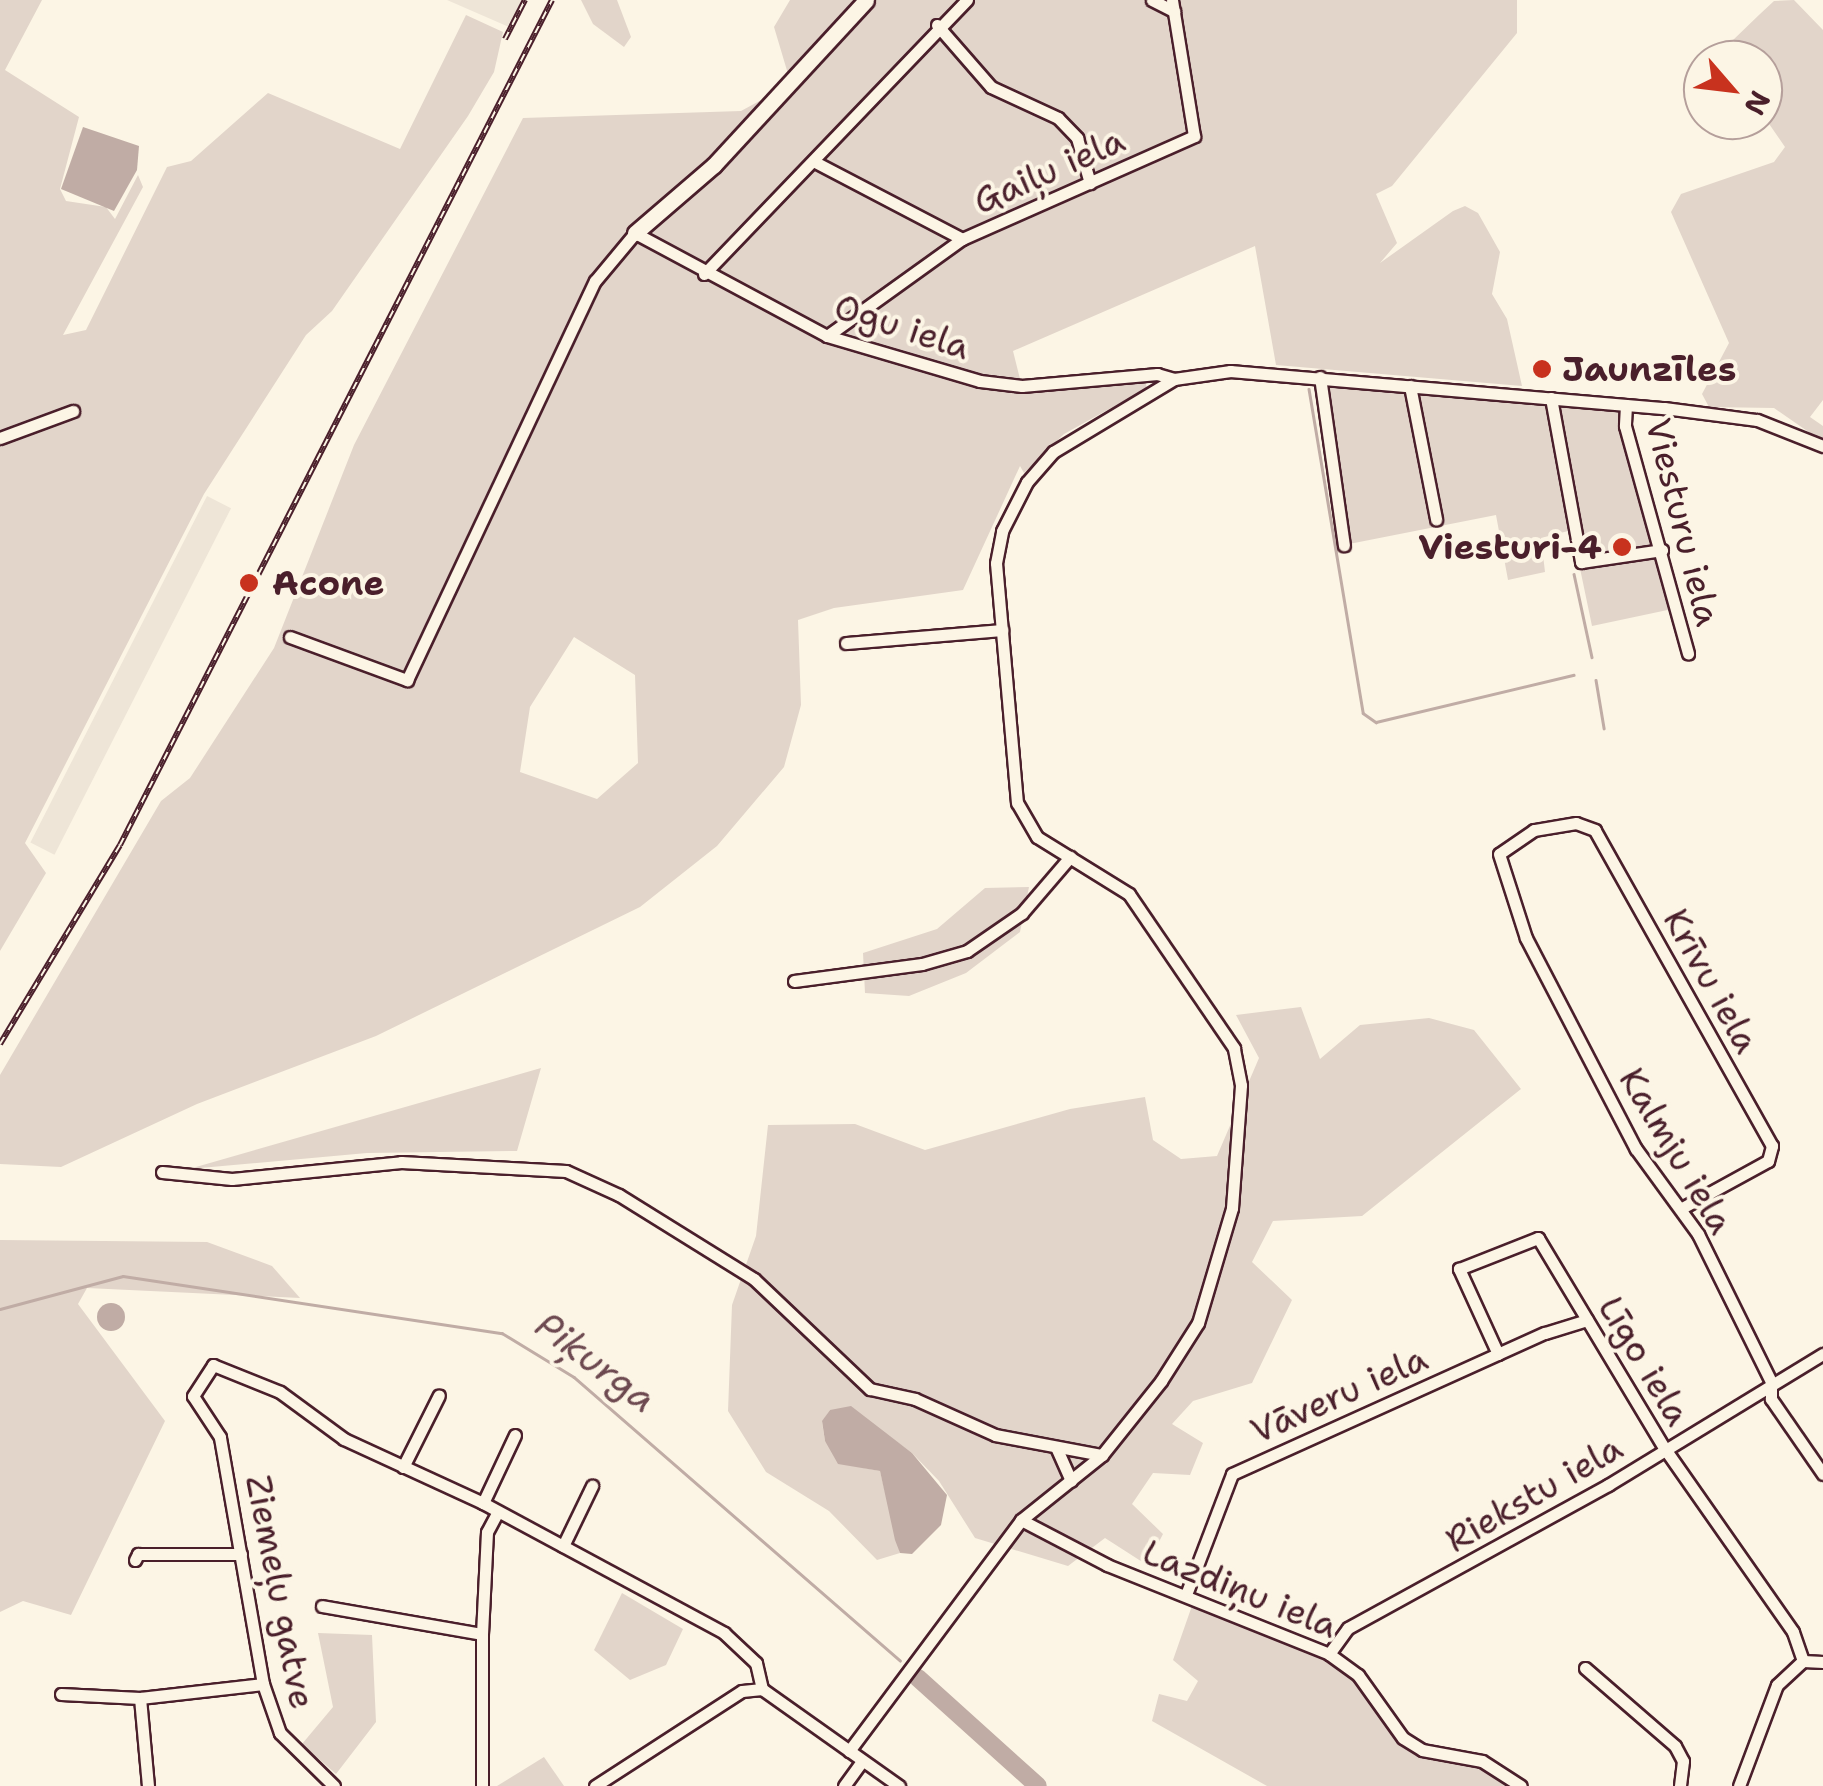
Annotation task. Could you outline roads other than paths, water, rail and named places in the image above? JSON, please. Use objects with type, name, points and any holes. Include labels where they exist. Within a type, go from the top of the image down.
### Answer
[{"type":"street","points":[[290,636],[407,680],[595,281],[635,234],[714,165],[866,0]]},
{"type":"street","points":[[704,274],[815,162],[937,25],[967,0]]},
{"type":"street","name":"Gaiļu iela","points":[[827,336],[962,240],[1194,136],[1173,6],[1152,0]]},
{"type":"street","points":[[937,25],[992,87],[1058,118],[1077,138],[1090,183]]},
{"type":"street","points":[[815,162],[962,240]]},
{"type":"street","name":"Ogu iela","points":[[635,234],[827,336],[1006,385],[1174,378],[1230,370],[1518,394],[1757,420],[1823,446]]},
{"type":"street","points":[[1320,377],[1344,545]]},
{"type":"street","points":[[849,1751],[1021,1520],[1102,1455],[1184,1348],[1212,1285],[1232,1208],[1241,1085],[1234,1048],[1141,909],[1111,880],[1037,837],[1017,804],[996,563],[1002,531],[1027,482],[1053,452],[1174,378]]},
{"type":"street","points":[[1410,386],[1436,519]]},
{"type":"street","points":[[1551,398],[1582,562],[1662,550]]},
{"type":"street","name":"Viesturu iela","points":[[1626,405],[1624,426],[1688,653]]},
{"type":"street","points":[[0,438],[73,411]]},
{"type":"street","points":[[846,643],[1002,630]]},
{"type":"street","name":"Krīvu iela","points":[[1502,846],[1558,824],[1595,830],[1772,1146],[1768,1161],[1682,1208]]},
{"type":"street","name":"Kalmju iela","points":[[1502,846],[1526,938],[1636,1149],[1682,1208],[1771,1382],[1771,1399],[1823,1474]]},
{"type":"street","points":[[794,981],[922,964],[967,951],[1022,914],[1070,857]]},
{"type":"street","points":[[162,1172],[232,1179],[401,1162],[566,1171],[619,1195],[754,1279],[870,1389],[915,1399],[995,1435],[1102,1455]]},
{"type":"street","name":"Līgo iela","points":[[1498,1354],[1458,1269],[1538,1238],[1665,1449],[1793,1632],[1803,1660]]},
{"type":"street","name":"Vāveru iela","points":[[1187,1592],[1232,1474],[1498,1354],[1587,1320]]},
{"type":"street","name":"Riekstu iela","points":[[1329,1654],[1348,1628],[1665,1449],[1823,1354]]},
{"type":"street","name":"Ziemeļu gatve","points":[[326,1784],[280,1733],[263,1684],[220,1436],[193,1396],[206,1371],[222,1366],[280,1392],[344,1439],[403,1467]]},
{"type":"street","points":[[438,1395],[403,1467],[483,1503],[496,1515],[724,1633],[756,1664],[762,1689],[900,1786]]},
{"type":"street","points":[[483,1503],[515,1435]]},
{"type":"street","points":[[1056,1446],[1071,1481]]},
{"type":"street","points":[[562,1546],[592,1486]]},
{"type":"street","points":[[482,1786],[487,1532],[496,1515]]},
{"type":"street","name":"Lazdiņu iela","points":[[1021,1520],[1108,1565],[1187,1592],[1329,1654],[1358,1676],[1404,1738],[1422,1750],[1482,1762],[1521,1786]]},
{"type":"street","points":[[135,1560],[138,1554],[241,1554]]},
{"type":"street","points":[[322,1606],[482,1634]]},
{"type":"street","points":[[1740,1786],[1777,1685],[1803,1660],[1823,1662]]},
{"type":"street","points":[[1585,1668],[1675,1746],[1684,1761],[1680,1786]]},
{"type":"street","points":[[60,1694],[140,1698],[263,1684]]},
{"type":"street","points":[[596,1786],[742,1691],[762,1689]]},
{"type":"street","points":[[140,1698],[148,1786]]},
{"type":"street","points":[[844,1786],[861,1762]]},
{"type":"waterway","points":[[1309,389],[1363,713],[1376,722],[1573,675]]},
{"type":"waterway","points":[[1574,574],[1592,657]]},
{"type":"waterway","points":[[1596,680],[1604,728]]},
{"type":"waterway","name":"Piķurga","points":[[0,1309],[123,1276],[502,1333],[574,1377],[900,1660]]},
{"type":"waterway","name":"Piķurga","points":[[918,1678],[1038,1786]]},
{"type":"railway","points":[[505,39],[525,0]]},
{"type":"railway","points":[[0,1044],[120,845],[552,0]]},
{"type":"place","name":"Jaunzīles","points":[[1542,369]]},
{"type":"place","name":"Viesturi-4","points":[[1622,547]]},
{"type":"place","name":"Acone","points":[[249,583]]}]
